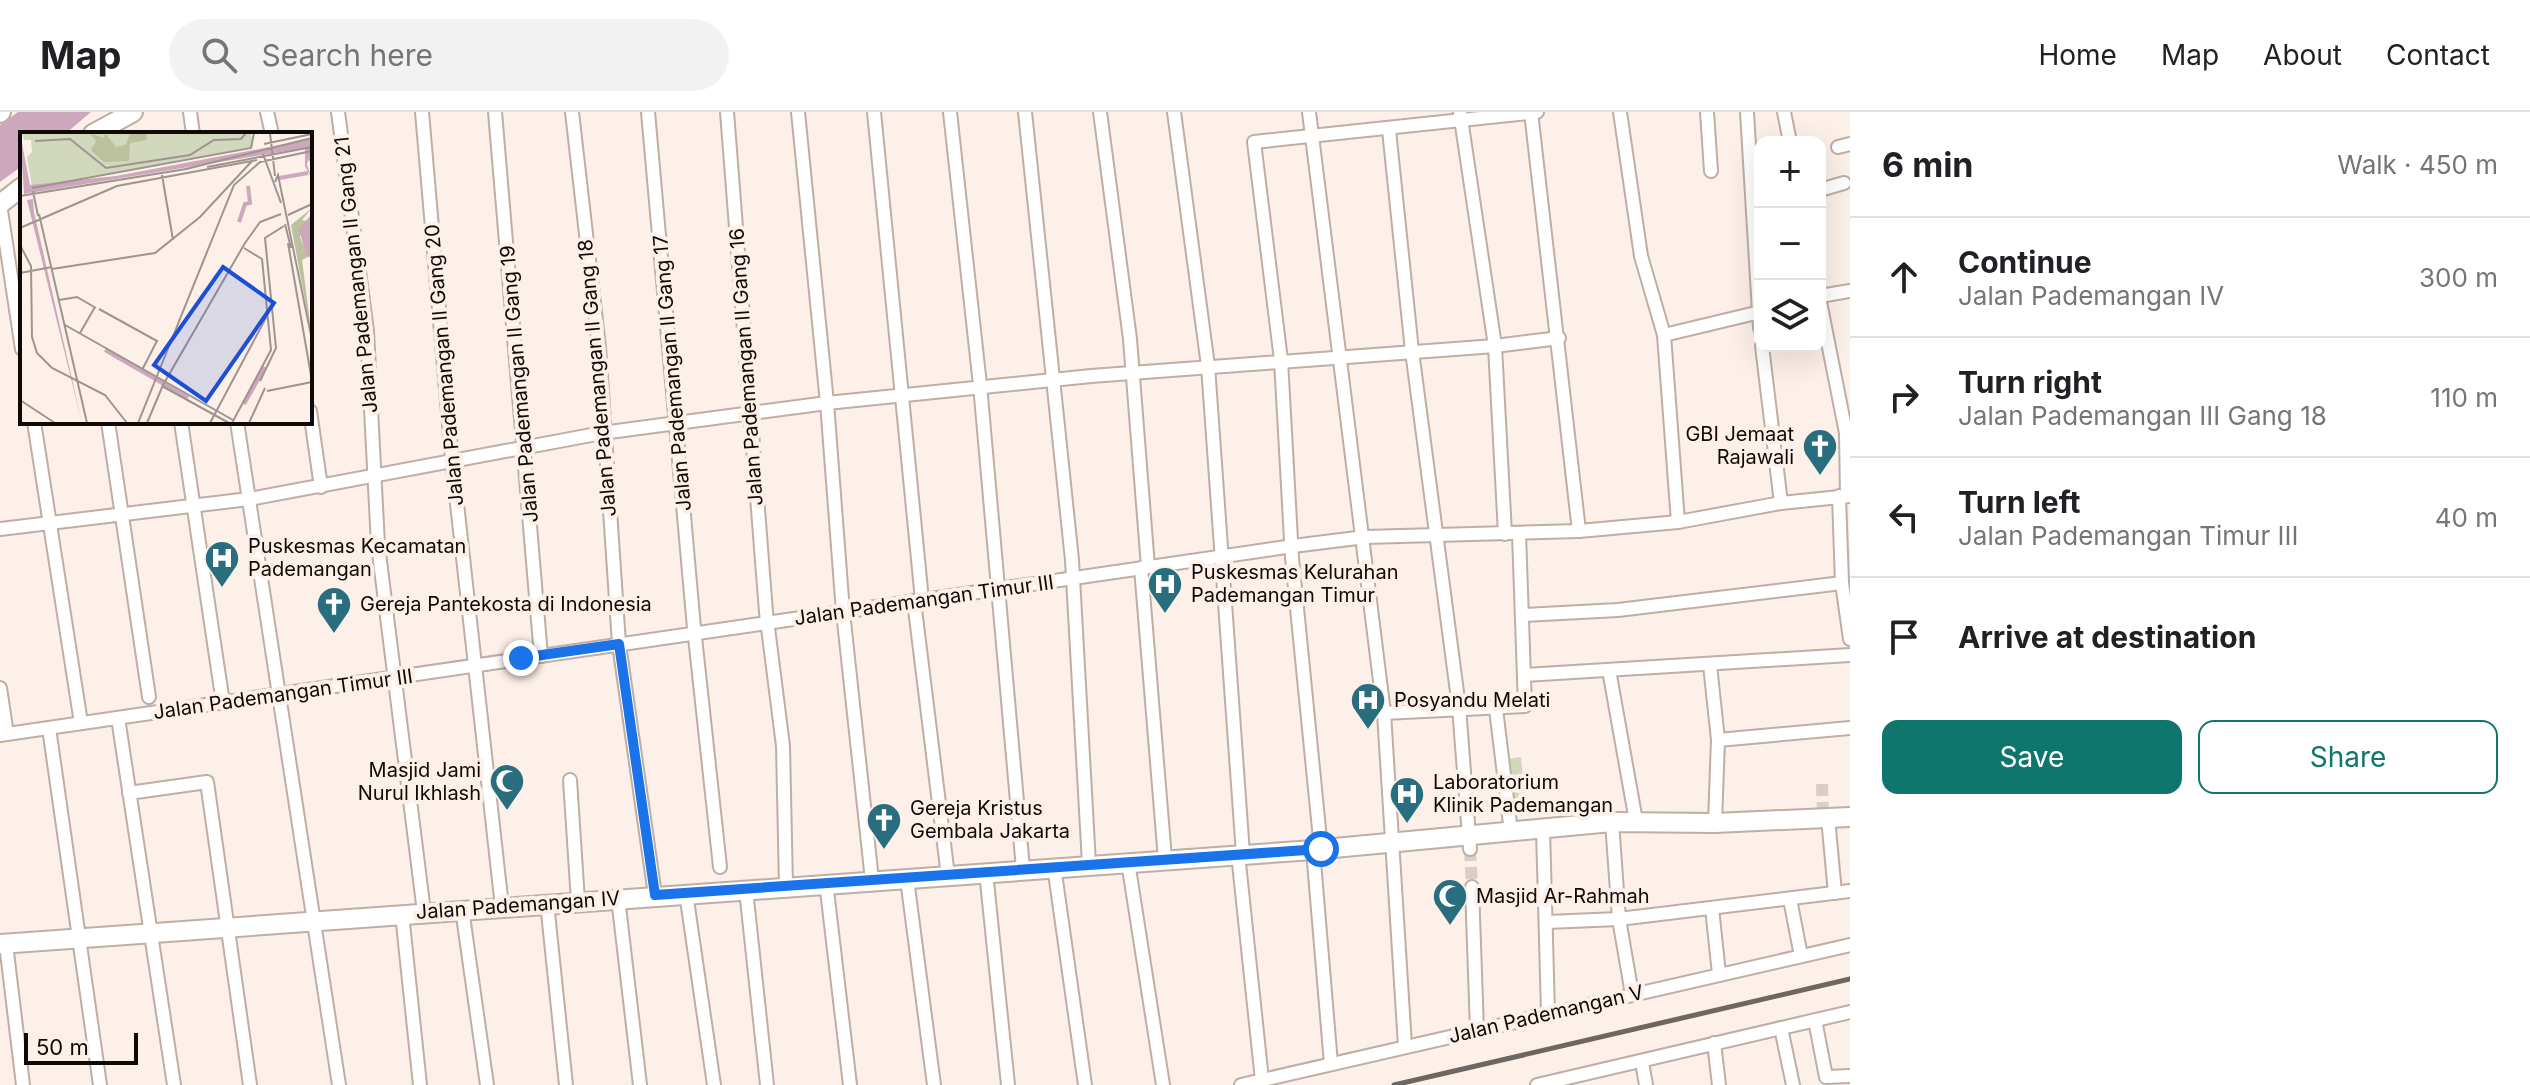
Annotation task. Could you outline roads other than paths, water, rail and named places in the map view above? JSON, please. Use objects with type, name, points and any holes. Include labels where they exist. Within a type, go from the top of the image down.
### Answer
[{"type":"street","points":[[97,132],[133,112]]},
{"type":"street","points":[[190,112],[193,132]]},
{"type":"street","points":[[267,112],[272,132]]},
{"type":"street","name":"Jalan Pademangan II Gang 21","points":[[338,112],[367,331],[378,545],[424,912]]},
{"type":"street","name":"Jalan Pademangan II Gang 20","points":[[422,112],[452,459],[502,907]]},
{"type":"street","name":"Jalan Pademangan II Gang 19","points":[[495,112],[526,445],[541,656]]},
{"type":"street","name":"Jalan Pademangan II Gang 18","points":[[572,112],[599,347],[602,433],[619,644],[655,895]]},
{"type":"street","name":"Jalan Pademangan II Gang 17","points":[[648,112],[695,633],[720,867]]},
{"type":"street","name":"Jalan Pademangan II Gang 16","points":[[727,112],[749,413],[783,746],[786,886]]},
{"type":"street","points":[[798,112],[827,403],[843,612],[872,880]]},
{"type":"street","points":[[874,112],[902,394],[918,600],[948,876]]},
{"type":"street","points":[[950,112],[980,385],[1023,869]]},
{"type":"street","points":[[1025,112],[1054,379],[1071,578],[1089,864]]},
{"type":"street","points":[[1100,112],[1133,373],[1165,859]]},
{"type":"street","points":[[1174,112],[1208,366],[1241,854],[1262,1080]]},
{"type":"street","points":[[1309,112],[1365,537],[1384,713],[1405,1046]]},
{"type":"street","points":[[1531,112],[1579,531]]},
{"type":"street","points":[[1331,1064],[1281,360],[1254,142],[1389,130],[1461,116],[1537,112]]},
{"type":"street","points":[[1620,112],[1641,256],[1664,335],[1678,522]]},
{"type":"street","points":[[1707,112],[1711,171]]},
{"type":"street","points":[[1747,112],[1757,280]]},
{"type":"street","points":[[1784,112],[1789,136]]},
{"type":"street","points":[[1461,116],[1495,346],[1505,534]]},
{"type":"street","points":[[1389,130],[1412,351],[1459,707],[1470,842]]},
{"type":"street","points":[[1826,188],[1844,183]]},
{"type":"street","points":[[20,189],[0,204],[20,336]]},
{"type":"street","points":[[1826,295],[1850,291]]},
{"type":"street","points":[[1664,335],[1754,313]]},
{"type":"street","points":[[1826,331],[1845,422],[1842,583],[1847,597],[1850,639]]},
{"type":"street","points":[[0,529],[249,499],[375,477],[526,445],[827,403],[980,385],[1495,346],[1559,338]]},
{"type":"street","points":[[1763,352],[1781,503]]},
{"type":"street","points":[[34,424],[81,723]]},
{"type":"street","points":[[108,424],[149,697]]},
{"type":"street","points":[[181,424],[223,703]]},
{"type":"street","points":[[237,424],[339,1085]]},
{"type":"street","points":[[312,424],[321,487]]},
{"type":"street","name":"Jalan Pademangan Timur III","points":[[4,735],[1293,546],[1365,537],[1579,531],[1678,522],[1781,503],[1845,496]]},
{"type":"street","points":[[1384,713],[1459,707],[1524,707],[1524,615],[1519,534]]},
{"type":"street","points":[[1524,615],[1618,610],[1842,583]]},
{"type":"street","points":[[1525,675],[1850,655]]},
{"type":"street","points":[[1710,665],[1718,740],[1715,823]]},
{"type":"street","points":[[1609,670],[1636,821]]},
{"type":"street","points":[[0,688],[4,735]]},
{"type":"street","points":[[1496,709],[1511,832]]},
{"type":"street","points":[[118,718],[174,1085]]},
{"type":"street","points":[[49,728],[100,1085]]},
{"type":"street","points":[[1718,740],[1850,728]]},
{"type":"street","points":[[570,780],[578,901]]},
{"type":"street","points":[[129,793],[207,782],[250,1085]]},
{"type":"street","name":"Jalan Pademangan IV","points":[[3,944],[1054,866],[1394,843],[1470,842],[1511,832],[1612,822],[1715,823],[1850,817]]},
{"type":"street","points":[[1828,818],[1835,893]]},
{"type":"street","points":[[1612,822],[1619,919],[1632,994]]},
{"type":"street","points":[[1543,829],[1548,1013]]},
{"type":"street","points":[[1128,862],[1163,1085]]},
{"type":"street","points":[[1054,866],[1085,1085]]},
{"type":"street","points":[[986,872],[1008,1085]]},
{"type":"street","points":[[907,879],[934,1085]]},
{"type":"street","points":[[826,882],[850,1085]]},
{"type":"street","points":[[1472,887],[1477,1030]]},
{"type":"street","points":[[746,890],[767,1085]]},
{"type":"street","points":[[1547,922],[1619,919],[1850,891]]},
{"type":"street","points":[[686,893],[714,1085]]},
{"type":"street","points":[[618,898],[640,1085]]},
{"type":"street","points":[[1790,899],[1801,956]]},
{"type":"street","points":[[547,903],[566,1085]]},
{"type":"street","points":[[1712,908],[1719,974]]},
{"type":"street","points":[[462,909],[487,1085]]},
{"type":"street","points":[[402,914],[420,1085]]},
{"type":"street","points":[[3,944],[23,1085]]},
{"type":"street","name":"Jalan Pademangan V","points":[[1241,1085],[1850,945]]},
{"type":"street","points":[[1537,1085],[1582,1080],[1714,1043],[1850,1012]]},
{"type":"street","points":[[1815,1020],[1826,1077],[1850,1076]]},
{"type":"street","points":[[1781,1028],[1793,1085]]},
{"type":"street","points":[[1714,1043],[1719,1085]]},
{"type":"street","points":[[1642,1062],[1646,1085]]},
{"type":"tunnel","points":[[1822,784],[1823,818]]},
{"type":"tunnel","points":[[1470,849],[1472,887]]},
{"type":"railway","points":[[1394,1085],[1850,979]]},
{"type":"place","name":"GBI Jemaat Rajawali","points":[[1820,477]]},
{"type":"place","name":"Puskesmas Kecamatan Pademangan","points":[[222,589]]},
{"type":"place","name":"Puskesmas Kelurahan Pademangan Timur","points":[[1165,615]]},
{"type":"place","name":"Gereja Pantekosta di Indonesia","points":[[334,635]]},
{"type":"place","name":"Posyandu Melati","points":[[1368,731]]},
{"type":"place","name":"Masjid Jami Nurul Ikhlash","points":[[507,812]]},
{"type":"place","name":"Laboratorium Klinik Pademangan","points":[[1407,825]]},
{"type":"place","name":"Gereja Kristus Gembala Jakarta","points":[[884,851]]},
{"type":"place","name":"Masjid Ar-Rahmah","points":[[1450,927]]}]
